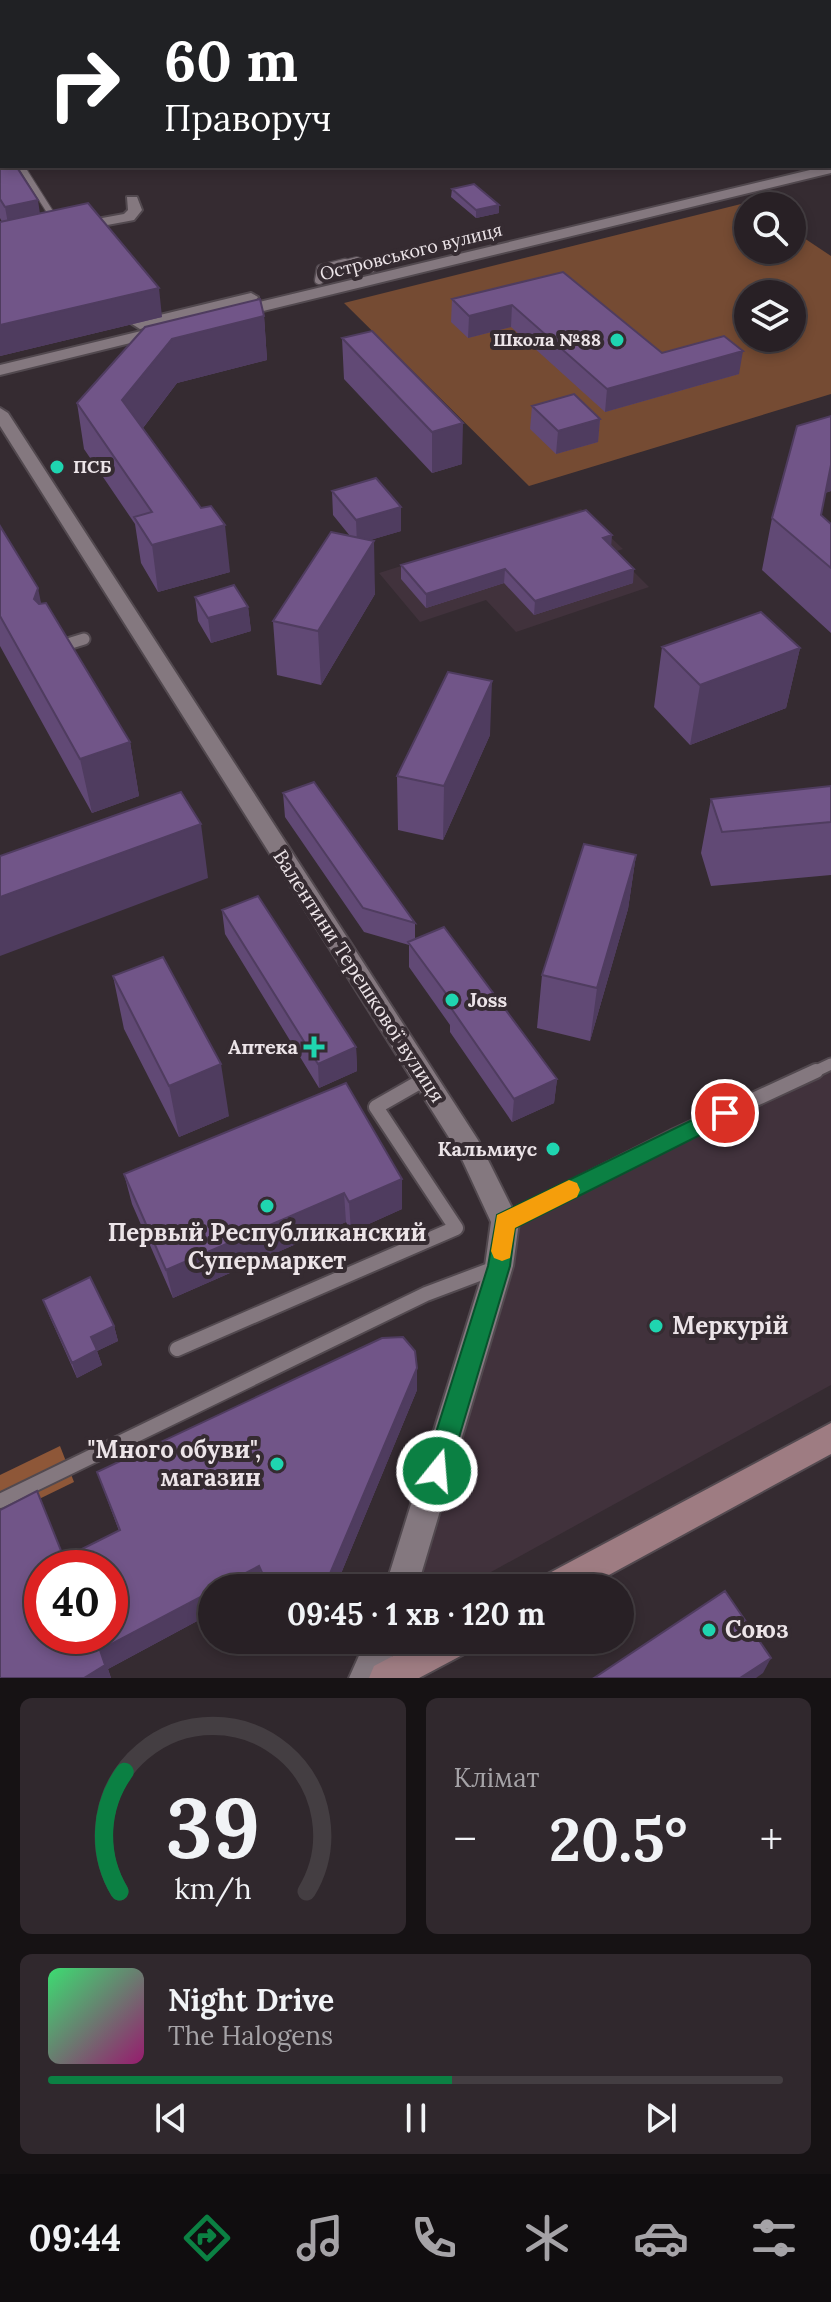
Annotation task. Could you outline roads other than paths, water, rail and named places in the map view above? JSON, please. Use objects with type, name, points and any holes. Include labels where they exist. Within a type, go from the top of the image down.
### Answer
[{"type":"main road","points":[[579,1574],[831,1438]]},
{"type":"main road","points":[[386,1678],[430,1654]]},
{"type":"street","name":"Островського вулиця","points":[[0,358],[784,168]]},
{"type":"street","name":"Островського вулиця","points":[[0,370],[831,169]]},
{"type":"street","points":[[62,230],[129,217],[135,210],[132,200]]},
{"type":"street","name":"Валентини Терешкової вулиця","points":[[0,413],[469,1148],[505,1222]]},
{"type":"street","points":[[405,1574],[499,1266],[505,1222]]},
{"type":"street","points":[[366,1678],[377,1654]]},
{"type":"lane","points":[[22,168],[62,230],[46,233]]},
{"type":"lane","points":[[53,649],[84,639]]},
{"type":"lane","points":[[505,1222],[673,1137],[831,1064]]},
{"type":"lane","points":[[177,1349],[456,1228],[376,1107],[425,1079]]},
{"type":"lane","points":[[0,1501],[426,1294],[499,1266]]},
{"type":"place","name":"Школа №88","points":[[617,340]]},
{"type":"place","name":"ПСБ","points":[[57,467]]},
{"type":"place","name":"Joss","points":[[452,1000]]},
{"type":"place","name":"Аптека","points":[[314,1047]]},
{"type":"place","name":"Кальмиус","points":[[553,1149]]},
{"type":"place","name":"Первый Республиканский Супермаркет","points":[[267,1206]]},
{"type":"place","name":"Меркурій","points":[[656,1326]]},
{"type":"place","name":"\"Много обуви\", магазин","points":[[277,1464]]},
{"type":"place","name":"Союз","points":[[709,1630]]}]
